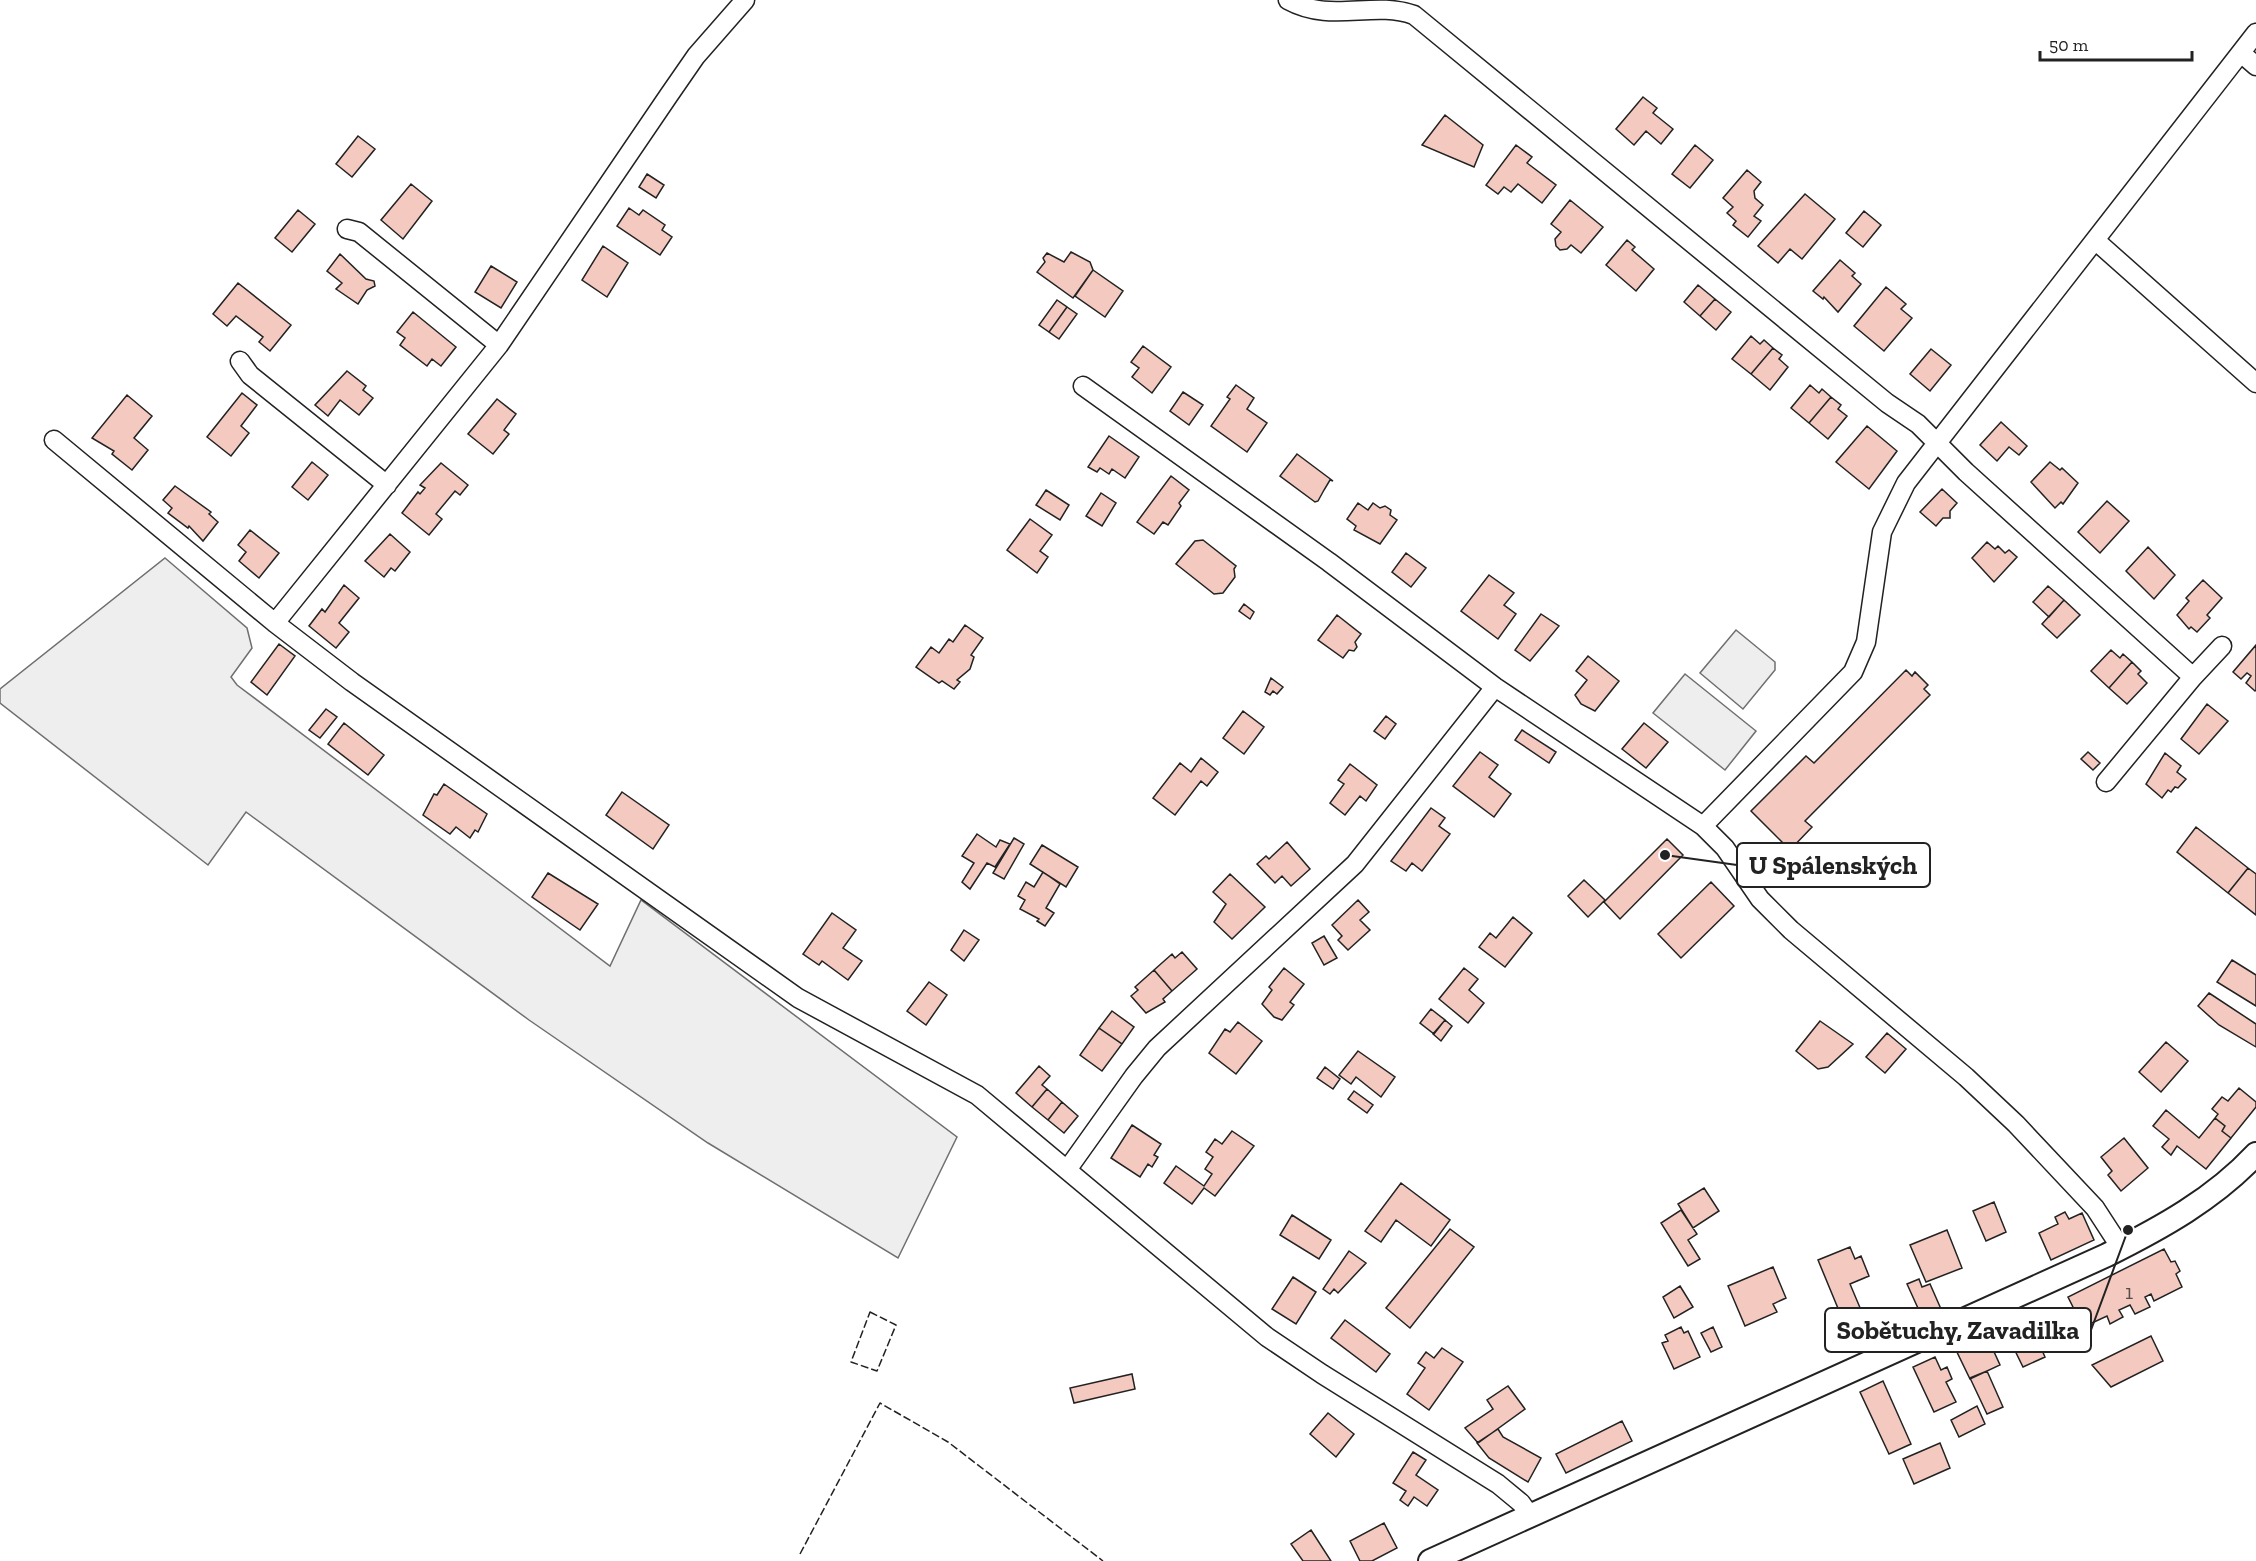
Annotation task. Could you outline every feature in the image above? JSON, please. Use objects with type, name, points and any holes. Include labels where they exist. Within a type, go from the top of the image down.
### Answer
[{"type":"street","points":[[274,623],[499,345],[682,75],[745,0]]},
{"type":"street","points":[[1288,0],[1310,9],[1324,11],[1386,4],[1399,7],[1414,15],[1887,403],[1918,424],[2193,677]]},
{"type":"street","points":[[1703,826],[1844,683],[1858,663],[1869,629],[1882,532],[1896,498],[1937,442],[2256,33]]},
{"type":"street","points":[[2241,53],[2256,66]]},
{"type":"street","points":[[347,229],[359,231],[499,345]]},
{"type":"street","points":[[2095,240],[2256,383]]},
{"type":"street","points":[[240,361],[250,375],[387,485]]},
{"type":"street","points":[[1083,386],[1329,562],[1495,687],[1703,826],[1725,848],[1760,900],[1785,924],[1966,1077],[2016,1124],[2095,1208],[2121,1248]]},
{"type":"street","points":[[54,440],[274,623],[352,682],[763,974],[833,1019],[977,1095],[1267,1337],[1498,1484],[1521,1503],[1531,1517]]},
{"type":"street","points":[[2106,782],[2193,677],[2222,646]]},
{"type":"street","points":[[1067,1170],[1134,1076],[1157,1048],[1355,864],[1495,687]]},
{"type":"street","points":[[1430,1561],[2121,1248],[2208,1197],[2235,1176],[2256,1154]]},
{"type":"shaded area","points":[[165,558],[247,628],[252,648],[231,677],[237,685],[610,966],[641,900],[957,1137],[898,1258],[708,1143],[529,1020],[246,812],[208,865],[0,703],[0,689]]},
{"type":"shaded area","points":[[1736,630],[1775,662],[1775,670],[1743,709],[1700,673]]},
{"type":"shaded area","points":[[1685,674],[1756,731],[1725,770],[1653,713]]},
{"type":"building","points":[[1643,97],[1657,108],[1653,113],[1673,129],[1661,144],[1646,131],[1634,145],[1616,129]]},
{"type":"building","points":[[1445,115],[1483,145],[1474,167],[1422,145]]},
{"type":"building","points":[[358,136],[375,149],[352,177],[336,164]]},
{"type":"building","points":[[1516,145],[1532,157],[1527,163],[1556,185],[1542,203],[1518,184],[1511,192],[1504,187],[1498,194],[1486,185]]},
{"type":"building","points":[[1695,145],[1713,160],[1690,188],[1672,174]]},
{"type":"building","points":[[1747,170],[1761,182],[1754,191],[1755,198],[1763,205],[1754,216],[1761,221],[1748,237],[1733,225],[1736,221],[1727,213],[1733,207],[1723,198]]},
{"type":"building","points":[[647,174],[664,185],[656,198],[639,187]]},
{"type":"building","points":[[411,184],[432,201],[403,239],[381,220]]},
{"type":"building","points":[[1805,194],[1835,219],[1802,259],[1790,249],[1778,263],[1758,246]]},
{"type":"building","points":[[1570,200],[1603,227],[1581,253],[1571,245],[1567,249],[1560,250],[1556,246],[1555,239],[1561,232],[1551,224]]},
{"type":"building","points":[[629,208],[639,215],[643,210],[665,225],[662,230],[672,237],[660,255],[617,226]]},
{"type":"building","points":[[298,210],[315,224],[292,252],[275,238]]},
{"type":"building","points":[[1864,211],[1881,225],[1863,247],[1846,233]]},
{"type":"building","points":[[1627,240],[1635,247],[1632,250],[1654,269],[1636,291],[1606,265]]},
{"type":"building","points":[[603,246],[628,263],[607,297],[582,280]]},
{"type":"building","points":[[1071,252],[1090,262],[1093,270],[1073,298],[1037,272],[1045,262],[1043,258],[1047,253],[1064,262]]},
{"type":"building","points":[[340,254],[366,279],[374,281],[375,286],[367,290],[358,304],[336,289],[342,283],[327,271]]},
{"type":"building","points":[[1840,260],[1855,273],[1852,276],[1861,284],[1838,312],[1824,297],[1823,299],[1813,291]]},
{"type":"building","points":[[491,266],[517,282],[501,308],[475,292]]},
{"type":"building","points":[[1093,270],[1123,291],[1105,317],[1075,296]]},
{"type":"building","points":[[238,283],[291,325],[270,351],[259,342],[263,337],[236,316],[227,326],[213,314]]},
{"type":"building","points":[[1698,285],[1715,299],[1700,316],[1684,302]]},
{"type":"building","points":[[1886,287],[1906,304],[1901,309],[1912,318],[1884,351],[1854,326]]},
{"type":"building","points":[[1715,299],[1731,312],[1716,330],[1700,316]]},
{"type":"building","points":[[1057,300],[1067,307],[1049,332],[1039,325]]},
{"type":"building","points":[[1067,307],[1077,314],[1059,339],[1049,332]]},
{"type":"building","points":[[413,312],[456,347],[441,366],[432,359],[427,366],[400,345],[405,338],[397,332]]},
{"type":"building","points":[[1751,336],[1760,344],[1764,340],[1773,348],[1751,374],[1732,359]]},
{"type":"building","points":[[1143,346],[1171,367],[1152,393],[1132,377],[1139,368],[1131,362]]},
{"type":"building","points":[[1773,348],[1782,355],[1779,359],[1788,367],[1770,390],[1751,374]]},
{"type":"building","points":[[1931,349],[1951,365],[1930,391],[1910,374]]},
{"type":"building","points":[[347,371],[366,386],[363,390],[373,398],[359,415],[340,400],[328,416],[315,405]]},
{"type":"building","points":[[1236,385],[1254,398],[1247,409],[1267,423],[1247,452],[1211,426],[1230,399],[1227,397]]},
{"type":"building","points":[[1810,385],[1819,393],[1822,389],[1831,397],[1809,423],[1791,408]]},
{"type":"building","points":[[1183,392],[1203,405],[1189,425],[1170,411]]},
{"type":"building","points":[[242,393],[257,405],[241,426],[249,433],[231,456],[207,437]]},
{"type":"building","points":[[127,395],[152,416],[134,438],[148,450],[132,470],[112,454],[114,451],[92,438]]},
{"type":"building","points":[[1831,397],[1841,405],[1838,409],[1847,416],[1828,439],[1809,423]]},
{"type":"building","points":[[497,399],[516,414],[504,430],[509,434],[493,454],[468,434]]},
{"type":"building","points":[[2001,422],[2027,446],[2019,455],[2009,447],[1997,461],[1980,445]]},
{"type":"building","points":[[1867,426],[1897,451],[1869,489],[1836,462]]},
{"type":"building","points":[[1109,436],[1139,457],[1125,478],[1112,469],[1109,474],[1100,468],[1097,472],[1088,467]]},
{"type":"building","points":[[1297,454],[1333,481],[1330,480],[1318,501],[1315,502],[1280,476]]},
{"type":"building","points":[[312,462],[328,475],[308,500],[292,487]]},
{"type":"building","points":[[2050,462],[2060,470],[2062,468],[2078,483],[2063,504],[2061,502],[2055,508],[2031,482]]},
{"type":"building","points":[[441,463],[468,485],[460,495],[455,491],[436,514],[442,519],[429,535],[402,513],[418,492],[420,494],[425,488],[420,485]]},
{"type":"building","points":[[1171,476],[1189,490],[1179,503],[1181,506],[1168,525],[1163,522],[1154,534],[1137,522]]},
{"type":"building","points":[[175,486],[211,512],[209,514],[218,522],[203,541],[189,526],[188,528],[168,513],[172,508],[163,500]]},
{"type":"building","points":[[1942,489],[1957,503],[1950,511],[1950,518],[1943,518],[1936,526],[1920,512]]},
{"type":"building","points":[[1046,490],[1069,505],[1060,520],[1036,505]]},
{"type":"building","points":[[1101,493],[1116,503],[1102,526],[1086,516]]},
{"type":"building","points":[[2107,501],[2129,521],[2100,553],[2078,532]]},
{"type":"building","points":[[1358,503],[1368,510],[1373,503],[1380,508],[1385,506],[1391,510],[1390,515],[1397,520],[1380,544],[1354,530],[1356,526],[1347,519]]},
{"type":"building","points":[[1030,519],[1052,535],[1040,551],[1048,557],[1037,573],[1007,550]]},
{"type":"building","points":[[250,530],[279,553],[259,578],[239,561],[246,552],[238,545]]},
{"type":"building","points":[[390,534],[410,552],[395,571],[391,568],[384,577],[365,561]]},
{"type":"building","points":[[1203,540],[1236,566],[1235,577],[1223,593],[1214,594],[1176,564],[1195,541]]},
{"type":"building","points":[[1987,542],[1995,549],[1998,546],[2005,553],[2009,550],[2017,557],[1994,582],[1972,558]]},
{"type":"building","points":[[2148,547],[2175,575],[2154,599],[2126,571]]},
{"type":"building","points":[[1406,553],[1426,568],[1411,587],[1392,572]]},
{"type":"building","points":[[1489,575],[1514,593],[1504,605],[1516,614],[1498,639],[1461,611]]},
{"type":"building","points":[[2203,580],[2222,598],[2207,615],[2210,618],[2197,632],[2191,627],[2189,629],[2177,615],[2189,601],[2186,598]]},
{"type":"building","points":[[344,585],[359,598],[339,623],[349,632],[336,648],[309,626],[322,609],[325,612]]},
{"type":"building","points":[[2048,586],[2064,600],[2049,617],[2033,602]]},
{"type":"building","points":[[2064,600],[2080,615],[2057,638],[2042,624]]},
{"type":"building","points":[[1244,604],[1254,612],[1250,619],[1239,611]]},
{"type":"building","points":[[1541,614],[1559,626],[1530,661],[1515,650]]},
{"type":"building","points":[[1337,615],[1361,634],[1355,642],[1357,647],[1354,651],[1349,650],[1343,658],[1318,640]]},
{"type":"building","points":[[965,625],[983,638],[971,655],[974,657],[970,669],[957,680],[960,682],[954,689],[942,681],[939,683],[916,667],[931,647],[939,653],[949,639],[953,642]]},
{"type":"building","points":[[279,644],[295,656],[267,695],[251,682]]},
{"type":"building","points":[[2256,645],[2255,691],[2246,683],[2251,676],[2247,673],[2241,679],[2233,672]]},
{"type":"building","points":[[2111,650],[2120,658],[2123,654],[2132,662],[2109,688],[2091,671]]},
{"type":"building","points":[[1588,656],[1619,681],[1595,711],[1581,704],[1575,695],[1587,680],[1576,671]]},
{"type":"building","points":[[2132,662],[2141,671],[2138,674],[2147,683],[2127,704],[2109,688]]},
{"type":"building","points":[[1906,670],[1912,676],[1915,672],[1928,685],[1924,689],[1930,695],[1805,821],[1812,827],[1790,850],[1751,811],[1806,756],[1814,763]]},
{"type":"building","points":[[1271,678],[1283,687],[1277,694],[1273,691],[1270,695],[1265,692]]},
{"type":"building","points":[[2207,704],[2228,721],[2199,754],[2181,739]]},
{"type":"building","points":[[326,709],[337,717],[320,738],[309,730]]},
{"type":"building","points":[[1243,711],[1264,727],[1244,754],[1223,738]]},
{"type":"building","points":[[1386,716],[1396,724],[1385,739],[1374,731]]},
{"type":"building","points":[[344,723],[384,755],[368,775],[328,744]]},
{"type":"building","points":[[1644,723],[1668,742],[1646,768],[1622,749]]},
{"type":"building","points":[[1522,730],[1556,752],[1549,763],[1515,740]]},
{"type":"building","points":[[1480,752],[1498,765],[1489,777],[1511,794],[1494,817],[1453,786]]},
{"type":"building","points":[[2088,752],[2100,763],[2093,770],[2081,759]]},
{"type":"building","points":[[2165,753],[2181,766],[2177,772],[2186,779],[2178,788],[2175,787],[2171,792],[2168,790],[2162,798],[2146,784]]},
{"type":"building","points":[[1201,758],[1218,772],[1207,786],[1201,781],[1175,815],[1153,798],[1180,763],[1191,772]]},
{"type":"building","points":[[1350,764],[1377,785],[1366,801],[1360,796],[1345,815],[1330,803],[1344,784],[1338,780]]},
{"type":"building","points":[[444,784],[487,814],[478,832],[475,830],[470,838],[456,827],[450,834],[423,815],[434,794],[437,795]]},
{"type":"building","points":[[622,792],[669,825],[653,849],[606,815]]},
{"type":"building","points":[[1431,808],[1445,818],[1439,826],[1450,834],[1422,871],[1412,863],[1406,871],[1391,861]]},
{"type":"building","points":[[2196,827],[2248,868],[2228,893],[2177,852]]},
{"type":"building","points":[[977,834],[996,847],[1000,840],[1010,844],[995,867],[987,863],[970,889],[962,882],[974,863],[962,856]]},
{"type":"building","points":[[1014,838],[1024,844],[1004,879],[993,873]]},
{"type":"building","points":[[1667,839],[1683,855],[1620,919],[1604,902]]},
{"type":"building","points":[[1287,842],[1310,869],[1291,886],[1282,876],[1275,883],[1257,864],[1266,856],[1269,859]]},
{"type":"building","points":[[1042,845],[1078,867],[1066,887],[1030,864]]},
{"type":"building","points":[[2248,868],[2256,874],[2256,915],[2228,893]]},
{"type":"building","points":[[1043,872],[1060,884],[1046,908],[1054,913],[1045,926],[1037,921],[1039,919],[1020,909],[1025,900],[1018,896],[1026,882],[1034,887]]},
{"type":"building","points":[[548,873],[598,904],[580,930],[532,897]]},
{"type":"building","points":[[1230,874],[1265,907],[1232,939],[1214,922],[1226,904],[1213,892]]},
{"type":"building","points":[[1584,880],[1605,900],[1588,917],[1568,896]]},
{"type":"building","points":[[1711,882],[1734,906],[1681,958],[1658,934]]},
{"type":"building","points":[[1358,900],[1369,912],[1360,920],[1370,930],[1348,950],[1338,940],[1342,936],[1332,925]]},
{"type":"building","points":[[832,913],[856,930],[843,948],[862,961],[848,980],[822,961],[819,965],[803,954]]},
{"type":"building","points":[[1513,917],[1532,933],[1505,967],[1479,947],[1490,933],[1496,938]]},
{"type":"building","points":[[964,930],[979,940],[964,961],[951,950]]},
{"type":"building","points":[[1324,936],[1337,958],[1324,965],[1312,943]]},
{"type":"building","points":[[1182,952],[1197,969],[1172,991],[1154,970],[1172,954],[1175,958]]},
{"type":"building","points":[[2232,960],[2256,975],[2256,1006],[2217,982]]},
{"type":"building","points":[[1284,968],[1304,984],[1290,1002],[1294,1005],[1282,1020],[1274,1017],[1262,1004],[1272,990],[1269,987]]},
{"type":"building","points":[[1464,968],[1478,979],[1469,990],[1484,1003],[1468,1023],[1439,999]]},
{"type":"building","points":[[1154,970],[1172,991],[1163,999],[1165,1002],[1146,1013],[1131,996],[1138,990],[1135,987]]},
{"type":"building","points":[[929,982],[947,995],[926,1025],[907,1011]]},
{"type":"building","points":[[2209,993],[2256,1024],[2256,1047],[2219,1025],[2198,1006]]},
{"type":"building","points":[[1431,1009],[1445,1020],[1434,1034],[1420,1023]]},
{"type":"building","points":[[1112,1011],[1134,1027],[1122,1044],[1099,1028]]},
{"type":"building","points":[[1445,1020],[1452,1026],[1441,1041],[1433,1034]]},
{"type":"building","points":[[1820,1021],[1853,1044],[1828,1067],[1818,1069],[1796,1051]]},
{"type":"building","points":[[1238,1022],[1262,1041],[1236,1074],[1209,1053],[1225,1029],[1230,1032]]},
{"type":"building","points":[[1099,1028],[1122,1044],[1102,1071],[1080,1055]]},
{"type":"building","points":[[1887,1033],[1906,1049],[1885,1073],[1866,1057]]},
{"type":"building","points":[[2166,1042],[2188,1061],[2161,1092],[2139,1072]]},
{"type":"building","points":[[1358,1051],[1395,1077],[1381,1097],[1356,1077],[1351,1084],[1339,1075]]},
{"type":"building","points":[[1039,1066],[1050,1076],[1042,1085],[1047,1089],[1032,1107],[1016,1093]]},
{"type":"building","points":[[1325,1067],[1340,1079],[1333,1089],[1317,1078]]},
{"type":"building","points":[[2239,1088],[2256,1102],[2256,1107],[2231,1138],[2222,1131],[2225,1126],[2215,1118],[2218,1114],[2212,1109],[2222,1097],[2228,1101]]},
{"type":"building","points":[[1047,1089],[1062,1102],[1048,1120],[1032,1107]]},
{"type":"building","points":[[1354,1091],[1373,1105],[1367,1113],[1348,1099]]},
{"type":"building","points":[[1062,1102],[1078,1116],[1064,1133],[1048,1120]]},
{"type":"building","points":[[2166,1110],[2199,1138],[2215,1118],[2225,1126],[2222,1131],[2231,1138],[2206,1169],[2177,1146],[2171,1155],[2162,1147],[2169,1139],[2153,1126]]},
{"type":"building","points":[[1132,1125],[1161,1144],[1154,1155],[1158,1157],[1152,1167],[1148,1164],[1140,1177],[1111,1158]]},
{"type":"building","points":[[1232,1131],[1254,1146],[1215,1196],[1204,1188],[1192,1204],[1164,1183],[1176,1166],[1204,1186],[1212,1174],[1205,1169],[1213,1157],[1206,1152],[1215,1139],[1222,1144]]},
{"type":"building","points":[[2124,1138],[2148,1168],[2121,1191],[2108,1175],[2112,1171],[2101,1157]]},
{"type":"building","points":[[1401,1183],[1450,1220],[1431,1246],[1396,1220],[1381,1242],[1365,1231]]},
{"type":"building","points":[[1704,1188],[1719,1211],[1693,1228],[1678,1204]]},
{"type":"building","points":[[1994,1202],[2006,1232],[1986,1241],[1973,1211]]},
{"type":"building","points":[[1681,1210],[1697,1234],[1688,1240],[1700,1259],[1688,1266],[1661,1223]]},
{"type":"building","points":[[2065,1212],[2069,1219],[2082,1213],[2094,1240],[2051,1260],[2039,1233],[2058,1224],[2055,1217]]},
{"type":"building","points":[[1292,1215],[1331,1240],[1319,1259],[1280,1235]]},
{"type":"building","points":[[1450,1229],[1474,1247],[1410,1328],[1386,1308]]},
{"type":"building","points":[[1947,1230],[1962,1268],[1926,1282],[1910,1245]]},
{"type":"building","points":[[1850,1247],[1855,1259],[1861,1256],[1869,1276],[1850,1284],[1861,1310],[1842,1318],[1818,1260]]},
{"type":"building","points":[[2164,1249],[2171,1262],[2175,1261],[2180,1271],[2176,1274],[2182,1287],[2154,1301],[2151,1294],[2145,1297],[2150,1307],[2135,1314],[2130,1305],[2119,1310],[2123,1317],[2110,1324],[2107,1316],[2092,1323],[2086,1311],[2077,1315],[2068,1297]]},
{"type":"building","points":[[1349,1251],[1366,1263],[1338,1293],[1334,1289],[1330,1294],[1323,1289]]},
{"type":"building","points":[[1773,1267],[1786,1298],[1773,1304],[1777,1312],[1745,1326],[1728,1286]]},
{"type":"building","points":[[1293,1277],[1316,1292],[1296,1324],[1272,1309]]},
{"type":"building","points":[[1919,1279],[1922,1287],[1930,1284],[1941,1309],[1922,1317],[1907,1284]]},
{"type":"building","points":[[1680,1286],[1693,1307],[1674,1318],[1663,1297]]},
{"type":"building","points":[[2025,1316],[2030,1325],[2036,1322],[2044,1338],[2038,1341],[2045,1357],[2023,1367],[2003,1326]]},
{"type":"building","points":[[1345,1320],[1390,1354],[1376,1372],[1331,1338]]},
{"type":"building","points":[[1681,1327],[1684,1333],[1688,1331],[1700,1357],[1674,1369],[1662,1343],[1668,1341],[1665,1335]]},
{"type":"building","points":[[1713,1327],[1722,1347],[1711,1352],[1701,1333]]},
{"type":"building","points":[[2151,1336],[2163,1361],[2111,1387],[2092,1365]]},
{"type":"building","points":[[1979,1337],[1983,1347],[1990,1343],[2000,1365],[1970,1379],[1955,1348]]},
{"type":"building","points":[[1442,1348],[1463,1362],[1429,1410],[1407,1394],[1425,1368],[1418,1363],[1426,1352],[1434,1358]]},
{"type":"building","points":[[1935,1357],[1941,1370],[1947,1367],[1952,1379],[1946,1382],[1956,1402],[1934,1412],[1913,1367]]},
{"type":"building","points":[[1987,1371],[2003,1407],[1987,1414],[1970,1378]]},
{"type":"building","points":[[1132,1374],[1135,1389],[1074,1403],[1070,1388]]},
{"type":"building","points":[[1883,1381],[1911,1444],[1889,1454],[1860,1392]]},
{"type":"building","points":[[1508,1386],[1525,1409],[1478,1443],[1465,1428],[1493,1409],[1487,1400]]},
{"type":"building","points":[[1977,1406],[1985,1424],[1959,1437],[1951,1420]]},
{"type":"building","points":[[1328,1413],[1354,1434],[1336,1457],[1310,1434]]},
{"type":"building","points":[[1622,1421],[1632,1441],[1566,1473],[1556,1454]]},
{"type":"building","points":[[1498,1429],[1503,1437],[1541,1458],[1528,1482],[1489,1458],[1477,1443]]},
{"type":"building","points":[[1940,1443],[1950,1468],[1914,1484],[1903,1459]]},
{"type":"building","points":[[1413,1452],[1426,1460],[1416,1475],[1438,1490],[1427,1506],[1414,1497],[1408,1506],[1400,1500],[1406,1491],[1393,1483]]},
{"type":"building","points":[[1384,1523],[1397,1548],[1372,1561],[1360,1561],[1350,1541]]},
{"type":"building","points":[[1311,1530],[1331,1561],[1303,1561],[1291,1544]]},
{"type":"fence","points":[[870,1312],[896,1325],[877,1371],[851,1362],[870,1312]]},
{"type":"fence","points":[[800,1554],[880,1403],[948,1442],[1103,1561]]},
{"type":"place","name":"U Spálenských","points":[[1665,855]]},
{"type":"place","name":"Sobětuchy, Zavadilka","points":[[2128,1230]]}]
